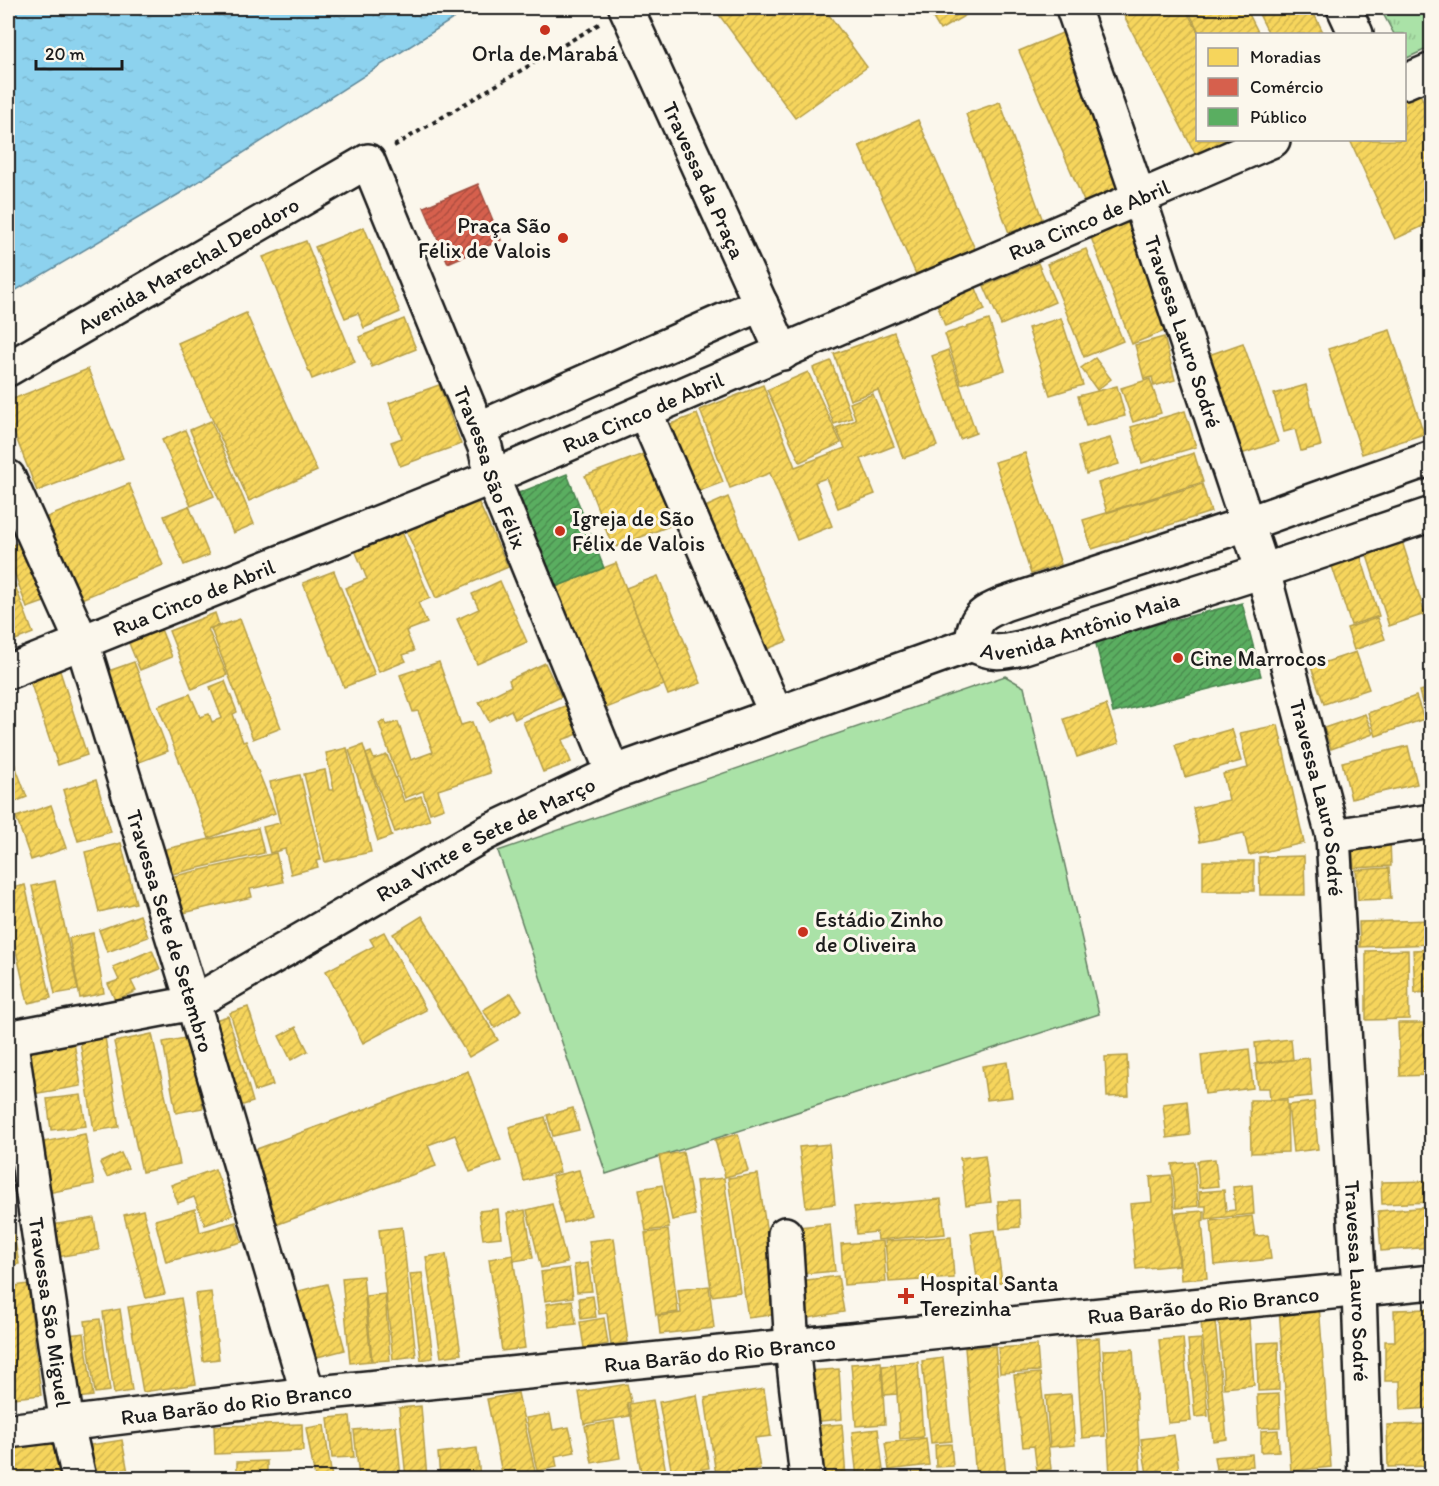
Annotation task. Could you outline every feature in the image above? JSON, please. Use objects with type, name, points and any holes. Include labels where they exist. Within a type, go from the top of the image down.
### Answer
[{"type":"street","name":"Travessa da Praça","points":[[625,8],[783,353]]},
{"type":"street","name":"Travessa Lauro Sodré","points":[[1073,8],[1263,571],[1333,836],[1359,1290],[1365,1479]]},
{"type":"street","points":[[1344,8],[1356,33]]},
{"type":"street","points":[[1406,81],[1431,70]]},
{"type":"street","name":"Rua Cinco de Abril","points":[[8,672],[492,477],[1271,141]]},
{"type":"street","name":"Avenida Marechal Deodoro","points":[[8,369],[368,161]]},
{"type":"street","name":"Travessa São Félix","points":[[368,161],[478,429],[492,477],[613,773]]},
{"type":"street","points":[[478,429],[761,304]]},
{"type":"street","points":[[645,412],[776,714]]},
{"type":"street","name":"Avenida Antônio Maia","points":[[1431,458],[1246,524],[1004,604],[983,613],[973,627],[972,644],[998,654],[1010,651],[1263,571],[1431,514]]},
{"type":"street","name":"Travessa Sete de Setembro","points":[[8,477],[82,642],[193,1003],[308,1394]]},
{"type":"street","name":"Rua Vinte e Sete de Março","points":[[9,1038],[193,1003],[486,833],[613,773],[972,644]]},
{"type":"street","points":[[1333,836],[1431,821]]},
{"type":"street","name":"Travessa São Miguel","points":[[9,1038],[67,1425],[79,1479]]},
{"type":"street","points":[[785,1234],[792,1347],[807,1479]]},
{"type":"street","name":"Rua Barão do Rio Branco","points":[[8,1431],[308,1394],[1431,1282]]},
{"type":"path","points":[[368,161],[625,8]]},
{"type":"green space","points":[[1380,8],[1431,8],[1431,47],[1407,58],[1406,33],[1393,33]]},
{"type":"green space","name":"Estádio Zinho de Oliveira","points":[[1005,676],[1024,687],[1099,1014],[606,1174],[498,851]]},
{"type":"water","points":[[8,8],[470,8],[179,194],[8,295]]},
{"type":"building: Moradias","points":[[714,8],[824,8],[867,67],[795,118]]},
{"type":"building: Moradias","points":[[927,8],[978,8],[940,30]]},
{"type":"building: Moradias","points":[[1120,8],[1185,8],[1198,33],[1196,33],[1196,141],[1235,141],[1198,159]]},
{"type":"building: Moradias","points":[[1187,8],[1246,8],[1258,33],[1200,33]]},
{"type":"building: Moradias","points":[[1256,8],[1311,8],[1324,33],[1268,33]]},
{"type":"building: Moradias","points":[[1067,31],[1133,185],[1086,206],[1019,51]]},
{"type":"building: Moradias","points":[[1416,85],[1432,120],[1432,222],[1395,239],[1350,141],[1406,141],[1406,88]]},
{"type":"building: Moradias","points":[[1000,102],[1043,221],[1009,233],[966,114]]},
{"type":"building: Moradias","points":[[918,120],[975,249],[916,274],[859,146]]},
{"type":"building: Moradias","points":[[1131,219],[1172,328],[1132,344],[1090,235]]},
{"type":"building: Moradias","points":[[364,227],[400,312],[364,328],[358,313],[345,318],[315,247]]},
{"type":"building: Moradias","points":[[306,241],[355,362],[312,379],[263,257]]},
{"type":"building: Moradias","points":[[1086,249],[1123,341],[1084,357],[1047,264]]},
{"type":"building: Moradias","points":[[1038,263],[1055,302],[1001,325],[984,286]]},
{"type":"building: Moradias","points":[[975,286],[985,310],[945,326],[936,301]]},
{"type":"building: Moradias","points":[[246,313],[317,471],[249,501],[178,343]]},
{"type":"building: Moradias","points":[[1061,318],[1083,385],[1050,395],[1028,328]]},
{"type":"building: Moradias","points":[[404,319],[416,349],[372,367],[359,337]]},
{"type":"building: Moradias","points":[[989,320],[1005,370],[961,384],[945,334]]},
{"type":"building: Moradias","points":[[1390,330],[1424,434],[1362,454],[1328,349]]},
{"type":"building: Moradias","points":[[894,332],[937,446],[903,458],[878,390],[850,400],[834,354]]},
{"type":"building: Moradias","points":[[1164,337],[1175,380],[1154,386],[1152,377],[1144,379],[1135,345]]},
{"type":"building: Moradias","points":[[1243,343],[1278,442],[1241,454],[1206,356]]},
{"type":"building: Moradias","points":[[948,350],[976,433],[960,439],[932,356]]},
{"type":"building: Moradias","points":[[1095,358],[1111,379],[1097,390],[1081,368]]},
{"type":"building: Moradias","points":[[831,361],[852,418],[834,424],[813,368]]},
{"type":"building: Moradias","points":[[88,369],[123,458],[37,491],[8,417],[8,401]]},
{"type":"building: Moradias","points":[[808,372],[841,443],[800,462],[767,390]]},
{"type":"building: Moradias","points":[[1150,379],[1161,413],[1133,422],[1121,388]]},
{"type":"building: Moradias","points":[[439,385],[461,444],[400,466],[391,442],[402,438],[389,403]]},
{"type":"building: Moradias","points":[[763,385],[795,467],[845,448],[836,428],[856,420],[850,403],[873,394],[894,446],[861,459],[875,494],[838,508],[826,478],[815,482],[832,526],[797,540],[770,473],[730,488],[700,410]]},
{"type":"building: Moradias","points":[[1306,385],[1321,446],[1301,451],[1295,429],[1284,432],[1274,394]]},
{"type":"building: Moradias","points":[[1117,386],[1125,416],[1086,426],[1078,396]]},
{"type":"building: Moradias","points":[[1185,411],[1196,447],[1142,463],[1131,427]]},
{"type":"building: Moradias","points":[[697,414],[723,482],[694,493],[668,425]]},
{"type":"building: Moradias","points":[[211,421],[254,524],[233,533],[190,430]]},
{"type":"building: Moradias","points":[[185,430],[214,496],[191,506],[162,440]]},
{"type":"building: Moradias","points":[[1110,438],[1119,464],[1086,474],[1078,447]]},
{"type":"building: Moradias","points":[[654,450],[682,521],[613,548],[585,476]]},
{"type":"building: Moradias","points":[[1025,453],[1061,564],[1031,574],[995,462]]},
{"type":"building: Moradias","points":[[1194,453],[1203,482],[1107,512],[1098,483]]},
{"type":"building: Moradias","points":[[129,484],[163,565],[79,600],[45,518]]},
{"type":"building: Moradias","points":[[1202,484],[1211,512],[1092,549],[1083,520]]},
{"type":"building: Moradias","points":[[728,497],[787,641],[762,651],[703,508]]},
{"type":"building: Moradias","points":[[477,499],[508,567],[436,598],[406,530]]},
{"type":"building: Moradias","points":[[189,506],[209,555],[184,565],[164,516]]},
{"type":"building: Moradias","points":[[402,532],[430,598],[418,603],[427,623],[406,631],[414,651],[403,655],[406,661],[379,672],[345,588],[367,579],[355,550]]},
{"type":"building: Moradias","points":[[1401,538],[1425,614],[1389,626],[1365,549]]},
{"type":"building: Moradias","points":[[22,541],[44,602],[27,608],[8,555],[8,547]]},
{"type":"building: Moradias","points":[[1360,554],[1379,616],[1351,625],[1331,563]]},
{"type":"building: Moradias","points":[[616,563],[664,685],[601,710],[553,588]]},
{"type":"building: Moradias","points":[[8,567],[33,633],[8,643]]},
{"type":"building: Moradias","points":[[334,571],[375,675],[344,687],[303,583]]},
{"type":"building: Moradias","points":[[658,576],[701,683],[668,695],[626,588]]},
{"type":"building: Moradias","points":[[500,581],[527,642],[477,664],[457,619],[479,609],[472,594]]},
{"type":"building: Moradias","points":[[215,613],[219,625],[208,629],[227,675],[192,689],[169,631]]},
{"type":"building: Moradias","points":[[1377,618],[1385,639],[1354,650],[1347,628]]},
{"type":"building: Moradias","points":[[240,619],[281,728],[253,739],[211,629]]},
{"type":"building: Moradias","points":[[159,624],[172,657],[140,670],[126,636]]},
{"type":"building: Moradias","points":[[1356,652],[1369,689],[1324,704],[1311,667]]},
{"type":"building: Moradias","points":[[134,662],[168,751],[134,764],[100,674]]},
{"type":"building: Moradias","points":[[439,662],[461,725],[472,722],[490,773],[438,790],[444,808],[430,813],[423,791],[405,798],[379,723],[385,721],[386,725],[398,722],[411,760],[433,752],[418,711],[413,712],[400,675]]},
{"type":"building: Moradias","points":[[545,663],[561,697],[515,719],[511,710],[489,721],[479,702],[511,686],[509,680]]},
{"type":"building: Moradias","points":[[59,668],[87,755],[58,765],[29,678]]},
{"type":"building: Moradias","points":[[225,681],[237,712],[233,714],[243,742],[246,741],[275,813],[209,838],[158,706],[190,694],[200,717],[209,714],[212,722],[222,718],[210,687]]},
{"type":"building: Moradias","points":[[1432,688],[1432,741],[1419,691]]},
{"type":"building: Moradias","points":[[1416,696],[1424,719],[1376,736],[1368,713]]},
{"type":"building: Moradias","points":[[570,704],[581,733],[562,740],[571,762],[543,772],[523,722]]},
{"type":"building: Moradias","points":[[1106,705],[1119,743],[1077,757],[1064,719]]},
{"type":"building: Moradias","points":[[1365,714],[1373,734],[1331,749],[1324,728]]},
{"type":"building: Moradias","points":[[1278,725],[1304,843],[1249,855],[1244,833],[1200,842],[1193,808],[1229,800],[1223,774],[1248,768],[1240,733]]},
{"type":"building: Moradias","points":[[1232,729],[1241,761],[1185,777],[1175,745]]},
{"type":"building: Moradias","points":[[363,745],[392,836],[378,841],[349,750]]},
{"type":"building: Moradias","points":[[1408,746],[1417,784],[1351,799],[1342,762]]},
{"type":"building: Moradias","points":[[8,747],[27,797],[12,803],[8,792]]},
{"type":"building: Moradias","points":[[347,748],[371,852],[325,862],[304,774],[325,770],[329,790],[334,790],[326,753]]},
{"type":"building: Moradias","points":[[371,752],[374,759],[387,755],[404,802],[421,796],[430,820],[395,832],[366,754]]},
{"type":"building: Moradias","points":[[300,775],[321,860],[316,861],[318,867],[291,874],[285,849],[270,853],[263,827],[280,823],[270,782]]},
{"type":"building: Moradias","points":[[96,780],[111,832],[78,841],[63,790]]},
{"type":"building: Moradias","points":[[51,805],[66,848],[31,860],[16,817]]},
{"type":"building: Moradias","points":[[258,828],[264,853],[163,876],[157,851]]},
{"type":"building: Moradias","points":[[1390,839],[1391,866],[1354,868],[1352,841]]},
{"type":"building: Moradias","points":[[121,843],[136,903],[99,912],[85,852]]},
{"type":"building: Moradias","points":[[276,853],[283,882],[250,889],[252,897],[170,916],[161,879]]},
{"type":"building: Moradias","points":[[1304,856],[1305,895],[1260,895],[1259,857]]},
{"type":"building: Moradias","points":[[1203,861],[1254,861],[1254,891],[1203,891]]},
{"type":"building: Moradias","points":[[1389,868],[1391,899],[1358,900],[1356,870]]},
{"type":"building: Moradias","points":[[55,881],[78,990],[55,994],[32,886]]},
{"type":"building: Moradias","points":[[25,885],[51,998],[28,1003],[8,916],[8,889]]},
{"type":"building: Moradias","points":[[140,915],[148,937],[107,952],[99,930]]},
{"type":"building: Moradias","points":[[422,916],[498,1040],[469,1057],[393,934]]},
{"type":"building: Moradias","points":[[1432,920],[1432,944],[1360,947],[1359,922]]},
{"type":"building: Moradias","points":[[384,932],[426,1010],[363,1043],[326,971],[374,946],[370,939]]},
{"type":"building: Moradias","points":[[93,933],[104,993],[80,998],[69,938]]},
{"type":"building: Moradias","points":[[1432,949],[1432,992],[1415,993],[1413,950]]},
{"type":"building: Moradias","points":[[152,950],[160,969],[131,981],[136,991],[115,1000],[108,984],[119,980],[113,967]]},
{"type":"building: Moradias","points":[[1408,950],[1409,1019],[1366,1020],[1366,951]]},
{"type":"building: Moradias","points":[[511,993],[522,1010],[495,1028],[483,1010]]},
{"type":"building: Moradias","points":[[248,1007],[273,1085],[255,1091],[230,1013]]},
{"type":"building: Moradias","points":[[228,1016],[253,1102],[233,1108],[208,1022]]},
{"type":"building: Moradias","points":[[1398,1023],[1432,1023],[1432,1075],[1400,1076]]},
{"type":"building: Moradias","points":[[296,1027],[308,1051],[291,1060],[279,1036]]},
{"type":"building: Moradias","points":[[152,1034],[180,1164],[142,1172],[114,1042]]},
{"type":"building: Moradias","points":[[73,1036],[81,1086],[33,1094],[24,1044]]},
{"type":"building: Moradias","points":[[105,1037],[119,1127],[94,1131],[80,1041]]},
{"type":"building: Moradias","points":[[190,1037],[203,1108],[176,1113],[163,1042]]},
{"type":"building: Moradias","points":[[1291,1039],[1293,1060],[1257,1063],[1255,1043]]},
{"type":"building: Moradias","points":[[1249,1049],[1253,1088],[1205,1094],[1201,1055]]},
{"type":"building: Moradias","points":[[1127,1056],[1129,1096],[1107,1097],[1105,1057]]},
{"type":"building: Moradias","points":[[1309,1058],[1312,1096],[1270,1100],[1269,1088],[1258,1088],[1255,1064]]},
{"type":"building: Moradias","points":[[1007,1062],[1012,1097],[987,1100],[982,1066]]},
{"type":"building: Moradias","points":[[468,1071],[501,1161],[470,1172],[455,1135],[428,1145],[436,1166],[273,1226],[246,1153]]},
{"type":"building: Moradias","points":[[81,1095],[86,1126],[51,1130],[47,1099]]},
{"type":"building: Moradias","points":[[1250,1100],[1287,1100],[1288,1152],[1251,1153]]},
{"type":"building: Moradias","points":[[1187,1101],[1190,1135],[1167,1138],[1163,1104]]},
{"type":"building: Moradias","points":[[1314,1102],[1318,1149],[1293,1152],[1288,1105]]},
{"type":"building: Moradias","points":[[573,1108],[579,1130],[553,1136],[547,1115]]},
{"type":"building: Moradias","points":[[545,1117],[560,1172],[524,1181],[509,1127]]},
{"type":"building: Moradias","points":[[85,1134],[94,1184],[42,1194],[33,1144]]},
{"type":"building: Moradias","points":[[738,1134],[748,1171],[725,1177],[715,1140]]},
{"type":"building: Moradias","points":[[829,1144],[835,1204],[806,1207],[799,1147]]},
{"type":"building: Moradias","points":[[683,1152],[695,1215],[672,1220],[659,1156]]},
{"type":"building: Moradias","points":[[121,1153],[128,1168],[107,1177],[100,1163]]},
{"type":"building: Moradias","points":[[985,1155],[991,1202],[966,1205],[960,1158]]},
{"type":"building: Moradias","points":[[1215,1159],[1218,1186],[1199,1188],[1197,1161]]},
{"type":"building: Moradias","points":[[1194,1162],[1198,1206],[1176,1208],[1172,1164]]},
{"type":"building: Moradias","points":[[215,1169],[233,1215],[205,1225],[194,1197],[178,1203],[171,1185]]},
{"type":"building: Moradias","points":[[579,1170],[591,1215],[564,1223],[552,1176]]},
{"type":"building: Moradias","points":[[758,1174],[779,1314],[748,1318],[728,1178]]},
{"type":"building: Moradias","points":[[1171,1175],[1179,1265],[1136,1269],[1130,1204],[1152,1202],[1150,1177]]},
{"type":"building: Moradias","points":[[724,1178],[740,1292],[712,1296],[696,1181]]},
{"type":"building: Moradias","points":[[1432,1181],[1432,1202],[1382,1204],[1381,1182]]},
{"type":"building: Moradias","points":[[662,1185],[669,1228],[646,1231],[639,1189]]},
{"type":"building: Moradias","points":[[1252,1185],[1254,1214],[1206,1219],[1206,1206],[1200,1206],[1199,1192],[1224,1190],[1226,1211],[1235,1210],[1233,1187]]},
{"type":"building: Moradias","points":[[941,1199],[945,1234],[878,1240],[877,1232],[857,1234],[854,1207]]},
{"type":"building: Moradias","points":[[1019,1200],[1020,1227],[1000,1229],[998,1201]]},
{"type":"building: Moradias","points":[[552,1204],[567,1263],[541,1268],[527,1210]]},
{"type":"building: Moradias","points":[[1432,1207],[1432,1247],[1381,1251],[1378,1211]]},
{"type":"building: Moradias","points":[[195,1209],[200,1232],[236,1222],[242,1242],[166,1262],[155,1220]]},
{"type":"building: Moradias","points":[[498,1209],[501,1237],[483,1239],[479,1211]]},
{"type":"building: Moradias","points":[[143,1210],[165,1294],[146,1298],[124,1215]]},
{"type":"building: Moradias","points":[[525,1210],[533,1258],[514,1261],[507,1213]]},
{"type":"building: Moradias","points":[[1204,1211],[1202,1221],[1207,1278],[1181,1280],[1176,1213]]},
{"type":"building: Moradias","points":[[1252,1216],[1255,1236],[1268,1235],[1271,1259],[1215,1265],[1211,1221]]},
{"type":"building: Moradias","points":[[94,1218],[99,1250],[51,1258],[45,1226]]},
{"type":"building: Moradias","points":[[830,1224],[835,1271],[791,1275],[786,1228]]},
{"type":"building: Moradias","points":[[402,1227],[416,1356],[393,1359],[379,1230]]},
{"type":"building: Moradias","points":[[13,1230],[19,1264],[8,1266],[8,1231]]},
{"type":"building: Moradias","points":[[668,1230],[678,1312],[656,1315],[645,1233]]},
{"type":"building: Moradias","points":[[995,1230],[1002,1282],[978,1286],[971,1233]]},
{"type":"building: Moradias","points":[[951,1237],[954,1278],[889,1282],[885,1241]]},
{"type":"building: Moradias","points":[[614,1238],[628,1342],[611,1345],[607,1313],[599,1314],[589,1241]]},
{"type":"building: Moradias","points":[[883,1241],[886,1282],[844,1285],[841,1244]]},
{"type":"building: Moradias","points":[[446,1254],[461,1354],[441,1357],[426,1257]]},
{"type":"building: Moradias","points":[[513,1255],[525,1348],[502,1351],[489,1259]]},
{"type":"building: Moradias","points":[[588,1263],[592,1291],[577,1292],[574,1265]]},
{"type":"building: Moradias","points":[[569,1268],[573,1297],[545,1301],[541,1272]]},
{"type":"building: Moradias","points":[[422,1273],[433,1358],[421,1360],[410,1274]]},
{"type":"building: Moradias","points":[[363,1276],[371,1361],[350,1363],[342,1278]]},
{"type":"building: Moradias","points":[[838,1276],[844,1312],[797,1320],[792,1282]]},
{"type":"building: Moradias","points":[[28,1284],[41,1395],[13,1398],[8,1357],[8,1287]]},
{"type":"building: Moradias","points":[[327,1284],[345,1350],[309,1359],[291,1293]]},
{"type":"building: Moradias","points":[[709,1286],[714,1328],[660,1334],[658,1316],[681,1313],[678,1290]]},
{"type":"building: Moradias","points":[[211,1292],[219,1359],[203,1361],[195,1294]]},
{"type":"building: Moradias","points":[[385,1294],[390,1360],[372,1361],[366,1296]]},
{"type":"building: Moradias","points":[[593,1296],[596,1317],[581,1319],[579,1298]]},
{"type":"building: Moradias","points":[[181,1298],[196,1384],[143,1392],[128,1307]]},
{"type":"building: Moradias","points":[[572,1300],[576,1324],[549,1327],[546,1304]]},
{"type":"building: Moradias","points":[[1319,1305],[1331,1467],[1291,1471],[1279,1308]]},
{"type":"building: Moradias","points":[[120,1309],[132,1391],[114,1394],[103,1312]]},
{"type":"building: Moradias","points":[[1429,1309],[1429,1336],[1432,1336],[1432,1408],[1401,1410],[1400,1381],[1385,1381],[1385,1341],[1395,1341],[1394,1310]]},
{"type":"building: Moradias","points":[[604,1318],[608,1344],[584,1348],[580,1322]]},
{"type":"building: Moradias","points":[[100,1319],[110,1391],[95,1393],[85,1321]]},
{"type":"building: Moradias","points":[[1249,1319],[1254,1385],[1224,1388],[1219,1321]]},
{"type":"building: Moradias","points":[[1215,1321],[1227,1439],[1213,1441],[1201,1322]]},
{"type":"building: Moradias","points":[[84,1333],[93,1396],[69,1399],[60,1336]]},
{"type":"building: Moradias","points":[[1099,1338],[1105,1436],[1082,1438],[1076,1339]]},
{"type":"building: Moradias","points":[[1183,1338],[1191,1421],[1168,1423],[1159,1340]]},
{"type":"building: Moradias","points":[[1201,1339],[1208,1416],[1195,1417],[1188,1340]]},
{"type":"building: Moradias","points":[[1278,1342],[1279,1390],[1258,1391],[1257,1343]]},
{"type":"building: Moradias","points":[[1037,1345],[1039,1371],[1000,1373],[998,1348]]},
{"type":"building: Moradias","points":[[995,1346],[1006,1478],[976,1478],[965,1348]]},
{"type":"building: Moradias","points":[[1133,1349],[1141,1474],[1110,1476],[1103,1350]]},
{"type":"building: Moradias","points":[[943,1358],[952,1441],[931,1443],[922,1361]]},
{"type":"building: Moradias","points":[[881,1362],[885,1424],[856,1426],[851,1364]]},
{"type":"building: Moradias","points":[[918,1362],[923,1437],[900,1439],[895,1364]]},
{"type":"building: Moradias","points":[[895,1365],[897,1394],[884,1395],[882,1366]]},
{"type":"building: Moradias","points":[[839,1369],[842,1419],[810,1422],[807,1371]]},
{"type":"building: Moradias","points":[[1040,1373],[1051,1469],[1037,1471],[1034,1446],[1023,1447],[1014,1375]]},
{"type":"building: Moradias","points":[[627,1384],[631,1402],[627,1403],[630,1416],[584,1424],[579,1392]]},
{"type":"building: Moradias","points":[[764,1389],[771,1436],[755,1438],[760,1469],[716,1475],[705,1398]]},
{"type":"building: Moradias","points":[[518,1393],[536,1476],[503,1478],[487,1399]]},
{"type":"building: Moradias","points":[[1071,1394],[1075,1445],[1050,1447],[1046,1396]]},
{"type":"building: Moradias","points":[[1279,1394],[1280,1427],[1259,1428],[1257,1395]]},
{"type":"building: Moradias","points":[[697,1395],[709,1468],[672,1474],[659,1402]]},
{"type":"building: Moradias","points":[[653,1400],[667,1478],[642,1478],[629,1404]]},
{"type":"building: Moradias","points":[[421,1406],[427,1478],[406,1478],[399,1408]]},
{"type":"building: Moradias","points":[[550,1414],[553,1430],[569,1427],[575,1452],[555,1456],[557,1467],[537,1471],[526,1418]]},
{"type":"building: Moradias","points":[[350,1416],[354,1457],[332,1458],[328,1418]]},
{"type":"building: Moradias","points":[[614,1421],[620,1458],[592,1463],[585,1426]]},
{"type":"building: Moradias","points":[[302,1424],[303,1451],[215,1454],[214,1426]]},
{"type":"building: Moradias","points":[[842,1424],[846,1478],[815,1478],[812,1426]]},
{"type":"building: Moradias","points":[[1432,1424],[1432,1466],[1388,1467],[1387,1425]]},
{"type":"building: Moradias","points":[[324,1425],[332,1478],[315,1478],[306,1428]]},
{"type":"building: Moradias","points":[[396,1426],[401,1478],[359,1478],[354,1430]]},
{"type":"building: Moradias","points":[[878,1429],[884,1478],[857,1478],[852,1432]]},
{"type":"building: Moradias","points":[[1278,1430],[1279,1451],[1261,1452],[1261,1431]]},
{"type":"building: Moradias","points":[[54,1435],[59,1474],[8,1478],[8,1441]]},
{"type":"building: Moradias","points":[[1174,1435],[1179,1470],[1147,1474],[1141,1439]]},
{"type":"building: Moradias","points":[[926,1438],[929,1465],[889,1470],[885,1443]]},
{"type":"building: Moradias","points":[[122,1440],[129,1478],[89,1478],[84,1446]]},
{"type":"building: Moradias","points":[[951,1444],[953,1466],[936,1467],[935,1445]]},
{"type":"building: Moradias","points":[[477,1448],[480,1478],[440,1478],[438,1453]]},
{"type":"building: Moradias","points":[[1252,1454],[1253,1466],[1216,1469],[1214,1457]]},
{"type":"building: Moradias","points":[[267,1461],[267,1478],[237,1478],[237,1462]]},
{"type":"building: Moradias","points":[[925,1471],[926,1478],[902,1478],[901,1474]]},
{"type":"building: Moradias","points":[[1242,1471],[1255,1471],[1256,1478],[1243,1478]]},
{"type":"building: Moradias","points":[[1174,1474],[1176,1478],[1152,1478]]},
{"type":"building: Moradias","points":[[1321,1474],[1321,1478],[1258,1478],[1258,1475]]},
{"type":"building: Comércio","points":[[478,184],[501,240],[448,263],[424,207]]},
{"type":"building: Público","name":"Igreja de São Félix de Valois","points":[[567,474],[604,568],[553,588],[516,494]]},
{"type":"building: Público","name":"Cine Marrocos","points":[[1242,603],[1261,676],[1113,713],[1095,640]]},
{"type":"place","name":"Orla de Marabá","points":[[545,30]]},
{"type":"place","name":"Praça São Félix de Valois","points":[[563,238]]},
{"type":"place","name":"Igreja de São Félix de Valois","points":[[560,531]]},
{"type":"place","name":"Cine Marrocos","points":[[1178,658]]},
{"type":"place","name":"Estádio Zinho de Oliveira","points":[[803,932]]},
{"type":"place","name":"Hospital Santa Terezinha","points":[[906,1296]]}]
